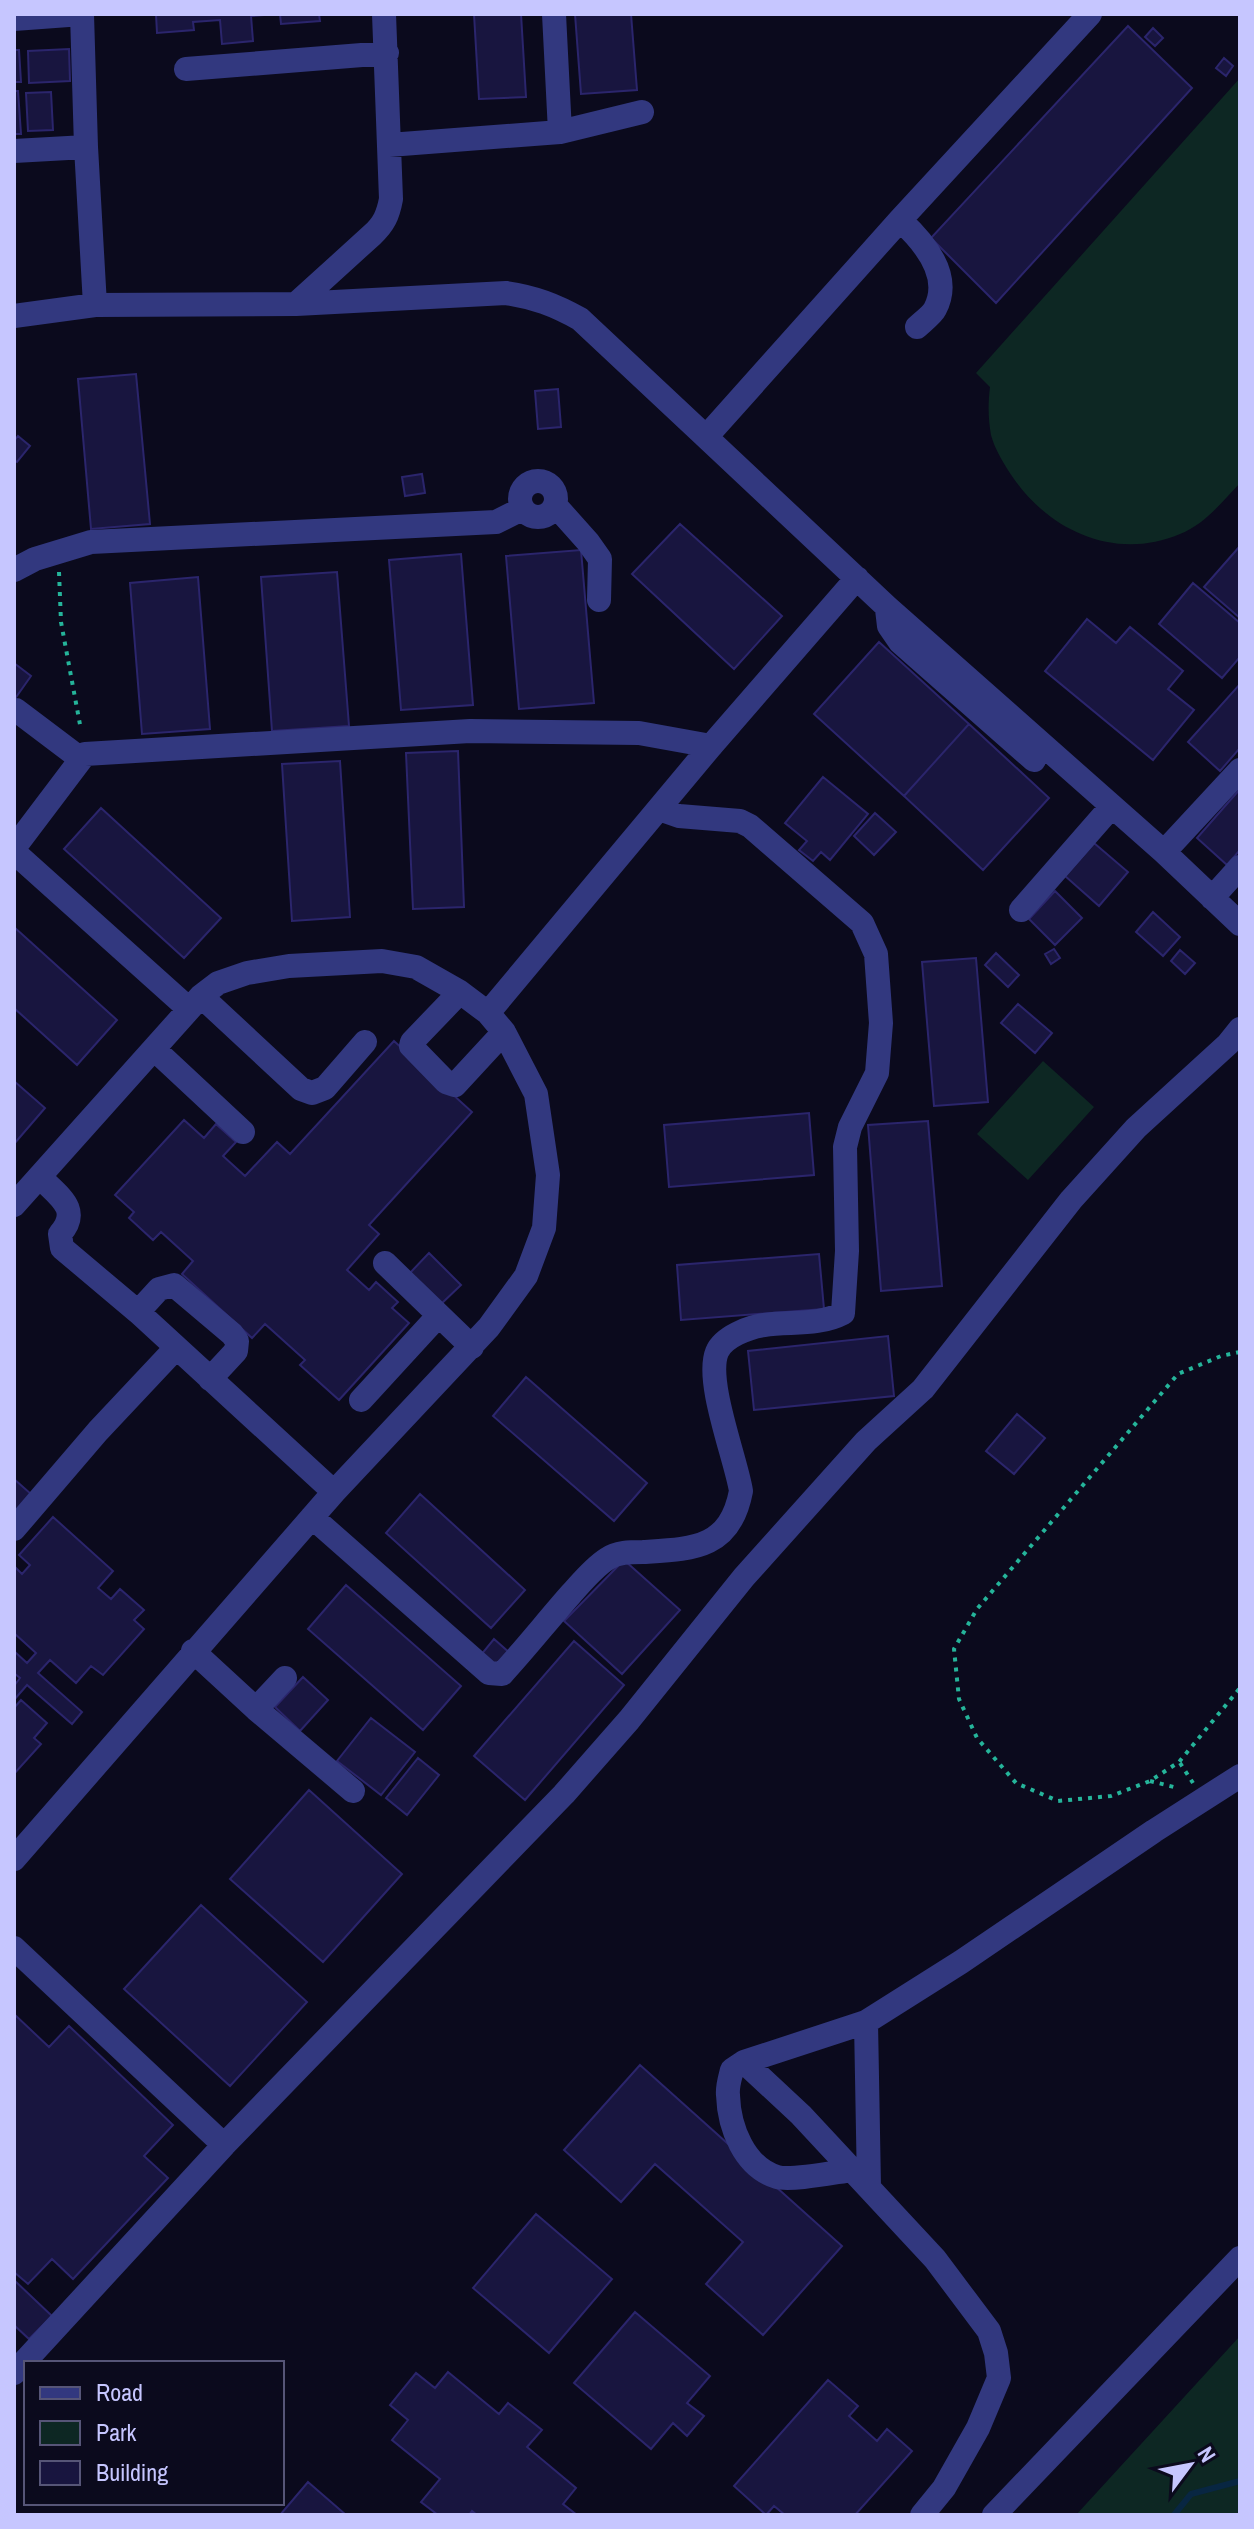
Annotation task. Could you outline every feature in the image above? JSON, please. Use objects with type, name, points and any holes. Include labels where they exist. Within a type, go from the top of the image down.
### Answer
[{"type":"street","points":[[14,19],[82,14],[95,305]]},
{"type":"street","points":[[296,304],[384,223],[391,199],[384,14]]},
{"type":"street","points":[[554,14],[560,132]]},
{"type":"street","points":[[706,437],[1090,14]]},
{"type":"street","points":[[186,69],[387,53]]},
{"type":"street","points":[[389,145],[560,132],[642,112]]},
{"type":"street","points":[[14,151],[86,147]]},
{"type":"street","points":[[900,220],[922,240],[939,278],[935,310],[917,327]]},
{"type":"street","points":[[14,316],[95,305],[296,304],[506,293],[533,297],[555,305],[580,319],[887,607],[1164,852],[1240,924]]},
{"type":"street","points":[[14,570],[35,559],[91,542],[496,522],[522,509],[536,517],[544,517],[555,505],[600,559],[599,600]]},
{"type":"street","points":[[488,1013],[711,746],[857,578]]},
{"type":"street","points":[[887,607],[889,626],[900,642],[1034,760]]},
{"type":"street","points":[[16,710],[83,756],[470,731],[639,733],[711,746]]},
{"type":"street","points":[[83,756],[14,850],[301,1089],[312,1093],[325,1088],[365,1042]]},
{"type":"street","points":[[1164,852],[1240,770]]},
{"type":"street","points":[[1021,910],[1112,806]]},
{"type":"street","points":[[312,1517],[489,1673],[502,1674],[606,1559],[619,1553],[698,1546],[711,1542],[727,1529],[739,1504],[741,1491],[715,1384],[717,1352],[730,1337],[761,1325],[830,1320],[843,1313],[847,1251],[845,1147],[850,1127],[877,1073],[881,1023],[876,954],[871,940],[862,923],[750,826],[740,821],[679,816],[659,809]]},
{"type":"street","points":[[1212,898],[1240,867]]},
{"type":"street","points":[[14,1859],[334,1492],[472,1347],[526,1276],[544,1228],[548,1175],[536,1094],[504,1032],[488,1013],[460,992],[416,967],[382,961],[289,966],[247,973],[218,983],[195,1002],[23,1190],[67,1206],[69,1224],[60,1234],[62,1248],[138,1312],[334,1492]]},
{"type":"street","points":[[460,992],[411,1046],[446,1082],[455,1085],[504,1032]]},
{"type":"street","points":[[25,2361],[224,2145],[564,1794],[629,1720],[754,1566],[866,1441],[923,1389],[1090,1180],[1136,1128],[1228,1044],[1240,1029]]},
{"type":"street","points":[[154,1049],[243,1132]]},
{"type":"street","points":[[385,1263],[472,1347]]},
{"type":"street","points":[[138,1312],[159,1289],[174,1285],[232,1334],[237,1341],[236,1351],[210,1379]]},
{"type":"street","points":[[361,1400],[439,1315]]},
{"type":"street","points":[[14,1529],[98,1431],[176,1348]]},
{"type":"street","points":[[193,1651],[353,1791]]},
{"type":"street","points":[[256,1709],[285,1678]]},
{"type":"street","points":[[861,2178],[780,2178],[764,2171],[745,2153],[732,2121],[727,2094],[732,2070],[744,2062],[866,2022],[1240,1776]]},
{"type":"street","points":[[16,1952],[224,2145]]},
{"type":"street","points":[[861,2178],[866,2022]]},
{"type":"street","points":[[744,2062],[801,2115],[935,2259],[989,2331],[999,2378],[978,2428],[944,2488],[922,2515]]},
{"type":"street","points":[[994,2515],[1240,2258]]},
{"type":"path","points":[[60,550],[61,622],[83,756]]},
{"type":"path","points":[[1240,1352],[1221,1356],[1178,1374],[977,1609],[954,1649],[959,1699],[977,1738],[1016,1783],[1058,1801],[1111,1796],[1150,1781],[1179,1762],[1240,1688]]},
{"type":"path","points":[[1150,1781],[1187,1790]]},
{"type":"green space","points":[[1240,78],[1240,483],[1205,519],[1180,534],[1156,542],[1133,544],[1087,536],[1047,514],[1029,498],[1011,474],[991,435],[990,387],[976,373]]},
{"type":"green space","points":[[1043,1061],[1094,1107],[1028,1180],[977,1134]]},
{"type":"green space","points":[[1240,2336],[1240,2515],[1076,2515]]},
{"type":"building","points":[[156,14],[278,14],[251,16],[253,41],[222,44],[220,20],[193,22],[194,30],[157,33]]},
{"type":"building","points":[[280,14],[319,14],[320,21],[281,24]]},
{"type":"building","points":[[474,14],[521,14],[526,97],[479,99]]},
{"type":"building","points":[[575,14],[631,14],[637,90],[581,94]]},
{"type":"building","points":[[1128,26],[1192,88],[996,303],[931,238]]},
{"type":"building","points":[[1153,28],[1163,38],[1155,46],[1145,37]]},
{"type":"building","points":[[69,49],[70,81],[29,83],[28,51]]},
{"type":"building","points":[[14,50],[19,50],[21,82],[14,82]]},
{"type":"building","points":[[1224,58],[1233,66],[1226,76],[1216,68]]},
{"type":"building","points":[[14,91],[18,91],[21,134],[14,134]]},
{"type":"building","points":[[51,92],[53,130],[28,131],[26,93]]},
{"type":"building","points":[[136,374],[150,524],[91,529],[78,379]]},
{"type":"building","points":[[558,389],[561,427],[538,429],[535,391]]},
{"type":"building","points":[[18,436],[30,446],[17,462],[14,460],[14,441]]},
{"type":"building","points":[[422,474],[425,493],[405,496],[402,477]]},
{"type":"building","points":[[680,524],[782,616],[734,669],[632,574]]},
{"type":"building","points":[[1240,546],[1240,618],[1204,587]]},
{"type":"building","points":[[581,550],[594,703],[519,709],[506,556]]},
{"type":"building","points":[[461,554],[473,705],[401,710],[389,560]]},
{"type":"building","points":[[337,572],[349,726],[272,731],[261,577]]},
{"type":"building","points":[[198,577],[210,729],[142,734],[130,583]]},
{"type":"building","points":[[1193,583],[1240,623],[1240,657],[1222,678],[1159,624]]},
{"type":"building","points":[[1087,619],[1116,643],[1130,627],[1183,671],[1168,689],[1194,710],[1153,760],[1045,671]]},
{"type":"building","points":[[879,642],[969,724],[904,796],[814,714]]},
{"type":"building","points":[[14,663],[31,676],[14,700]]},
{"type":"building","points":[[1240,684],[1240,748],[1220,771],[1188,742]]},
{"type":"building","points":[[969,724],[1049,798],[983,870],[904,796]]},
{"type":"building","points":[[458,751],[464,907],[413,909],[406,753]]},
{"type":"building","points":[[340,761],[350,917],[292,921],[282,764]]},
{"type":"building","points":[[823,777],[868,814],[830,860],[821,852],[813,861],[799,850],[807,841],[785,823]]},
{"type":"building","points":[[1240,789],[1240,850],[1227,865],[1197,838]]},
{"type":"building","points":[[101,808],[221,918],[184,958],[64,849]]},
{"type":"building","points":[[875,813],[896,832],[874,855],[854,836]]},
{"type":"building","points":[[1094,843],[1128,872],[1099,906],[1065,876]]},
{"type":"building","points":[[1055,891],[1082,918],[1055,945],[1029,919]]},
{"type":"building","points":[[1153,912],[1180,937],[1163,956],[1136,932]]},
{"type":"building","points":[[14,927],[117,1020],[77,1065],[14,1008]]},
{"type":"building","points":[[1054,949],[1060,958],[1051,964],[1045,954]]},
{"type":"building","points":[[1180,950],[1195,963],[1185,974],[1171,961]]},
{"type":"building","points":[[996,953],[1019,975],[1008,987],[985,965]]},
{"type":"building","points":[[976,958],[988,1102],[934,1106],[922,962]]},
{"type":"building","points":[[1018,1004],[1052,1033],[1035,1053],[1001,1023]]},
{"type":"building","points":[[394,1041],[472,1112],[369,1225],[379,1234],[347,1270],[369,1290],[376,1282],[398,1302],[392,1308],[409,1323],[339,1400],[300,1365],[305,1360],[265,1324],[252,1338],[182,1274],[193,1261],[161,1232],[153,1240],[129,1218],[134,1212],[115,1195],[184,1120],[204,1138],[216,1124],[236,1142],[223,1156],[245,1176],[277,1142],[290,1154]]},
{"type":"building","points":[[14,1081],[45,1108],[14,1144]]},
{"type":"building","points":[[809,1113],[814,1175],[669,1187],[664,1125]]},
{"type":"building","points":[[928,1121],[942,1286],[881,1291],[868,1125]]},
{"type":"building","points":[[429,1253],[461,1285],[440,1305],[409,1274]]},
{"type":"building","points":[[819,1254],[824,1309],[681,1320],[677,1265]]},
{"type":"building","points":[[888,1336],[894,1396],[754,1410],[748,1351]]},
{"type":"building","points":[[526,1377],[647,1483],[614,1521],[493,1416]]},
{"type":"building","points":[[1017,1414],[1045,1438],[1014,1474],[986,1451]]},
{"type":"building","points":[[14,1479],[31,1494],[14,1513]]},
{"type":"building","points":[[420,1494],[525,1590],[491,1628],[386,1533]]},
{"type":"building","points":[[53,1517],[113,1571],[98,1588],[111,1599],[120,1589],[144,1610],[134,1620],[144,1629],[103,1675],[91,1666],[76,1683],[50,1660],[38,1673],[82,1712],[72,1724],[27,1685],[14,1700],[14,1686],[20,1678],[14,1673],[14,1651],[27,1663],[36,1653],[14,1633],[14,1566],[22,1574],[30,1565],[19,1555]]},
{"type":"building","points":[[624,1560],[680,1610],[622,1674],[564,1621]]},
{"type":"building","points":[[346,1585],[461,1686],[423,1730],[308,1629]]},
{"type":"building","points":[[494,1639],[511,1654],[497,1670],[480,1656]]},
{"type":"building","points":[[574,1641],[624,1685],[525,1800],[474,1756]]},
{"type":"building","points":[[303,1677],[328,1700],[300,1731],[275,1707]]},
{"type":"building","points":[[21,1700],[47,1723],[34,1738],[41,1744],[14,1774],[14,1708]]},
{"type":"building","points":[[371,1718],[415,1752],[381,1795],[337,1761]]},
{"type":"building","points":[[418,1758],[439,1775],[407,1815],[386,1798]]},
{"type":"building","points":[[309,1790],[402,1874],[323,1962],[230,1879]]},
{"type":"building","points":[[201,1905],[307,2002],[230,2086],[124,1989]]},
{"type":"building","points":[[14,2014],[49,2047],[69,2026],[173,2125],[144,2156],[168,2178],[73,2279],[52,2259],[28,2284],[14,2272]]},
{"type":"building","points":[[640,2065],[842,2246],[763,2335],[706,2284],[743,2242],[655,2164],[621,2202],[564,2150]]},
{"type":"building","points":[[536,2214],[612,2279],[549,2353],[473,2288]]},
{"type":"building","points":[[14,2280],[52,2316],[29,2339],[14,2325]]},
{"type":"building","points":[[635,2312],[710,2376],[687,2403],[704,2416],[687,2436],[673,2423],[651,2449],[574,2383]]},
{"type":"building","points":[[448,2372],[499,2414],[508,2403],[542,2430],[527,2447],[576,2488],[563,2504],[577,2515],[477,2515],[472,2511],[469,2515],[438,2515],[421,2502],[440,2479],[392,2440],[408,2420],[390,2405],[416,2373],[435,2388]]},
{"type":"building","points":[[828,2380],[858,2406],[849,2416],[877,2441],[887,2429],[912,2451],[855,2515],[785,2515],[774,2506],[766,2515],[734,2486]]},
{"type":"building","points":[[308,2482],[346,2515],[280,2515]]},
{"type":"waterway","points":[[1174,2515],[1191,2494],[1240,2481]]}]
